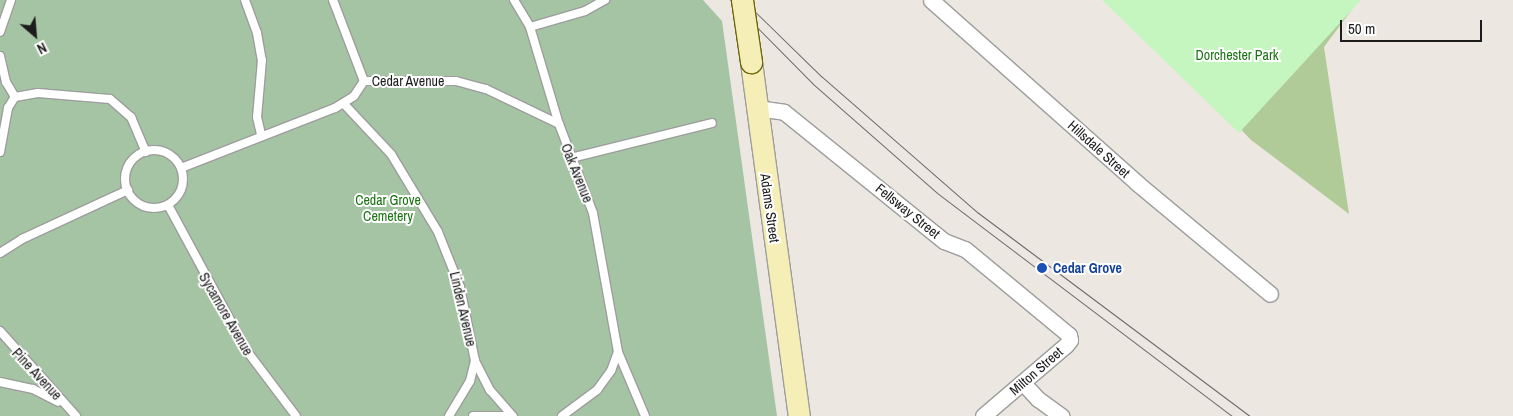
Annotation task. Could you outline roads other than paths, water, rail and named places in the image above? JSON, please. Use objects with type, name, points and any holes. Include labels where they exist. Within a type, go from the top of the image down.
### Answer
[{"type":"main road","name":"Adams Street","points":[[742,0],[799,416]]},
{"type":"street","name":"Hillsdale Street","points":[[930,0],[1136,183],[1270,294]]},
{"type":"street","name":"Fellsway Street","points":[[757,108],[784,112],[944,240],[965,249],[1065,331],[1070,340],[1066,345]]},
{"type":"street","name":"Milton Street","points":[[983,416],[1066,345]]},
{"type":"street","points":[[1023,383],[1038,399],[1061,416]]},
{"type":"lane","points":[[0,32],[11,0]]},
{"type":"lane","points":[[245,0],[257,32],[262,60],[257,117],[261,135]]},
{"type":"lane","points":[[334,0],[364,81]]},
{"type":"lane","name":"Oak Avenue","points":[[514,0],[530,27],[559,124],[596,227],[618,352],[645,416]]},
{"type":"lane","points":[[530,27],[592,8],[605,0]]},
{"type":"lane","points":[[0,56],[6,82],[14,97]]},
{"type":"lane","name":"Cedar Avenue","points":[[181,168],[344,104],[354,96],[364,81],[456,81],[486,90],[559,124]]},
{"type":"lane","points":[[14,97],[38,93],[110,99],[130,117],[146,152]]},
{"type":"lane","points":[[0,152],[8,108],[14,97]]},
{"type":"lane","name":"Linden Avenue","points":[[344,104],[390,154],[438,232],[460,287],[475,361],[490,390],[513,416]]},
{"type":"lane","points":[[571,158],[712,123]]},
{"type":"lane","points":[[146,152],[166,152],[181,168],[182,189],[168,204],[146,207],[134,200],[128,190],[128,167],[137,156],[146,152]]},
{"type":"lane","points":[[0,253],[22,239],[128,190]]},
{"type":"lane","name":"Sycamore Avenue","points":[[168,204],[247,351],[296,416]]},
{"type":"lane","name":"Pine Avenue","points":[[0,331],[74,414]]},
{"type":"lane","points":[[562,416],[597,390],[611,371],[618,352]]},
{"type":"lane","points":[[449,416],[470,381],[475,361]]},
{"type":"lane","points":[[0,382],[38,391],[74,414]]},
{"type":"lane","points":[[473,416],[513,416]]},
{"type":"tram line","points":[[730,0],[813,84],[937,193],[1232,416]]},
{"type":"tram line","points":[[743,0],[821,76],[977,212],[1250,416]]},
{"type":"place","name":"Cedar Grove","points":[[1042,268]]},
{"type":"park label","name":"Dorchester Park","points":[[1237,55]]},
{"type":"park label","name":"Cedar Grove Cemetery","points":[[388,208]]}]
